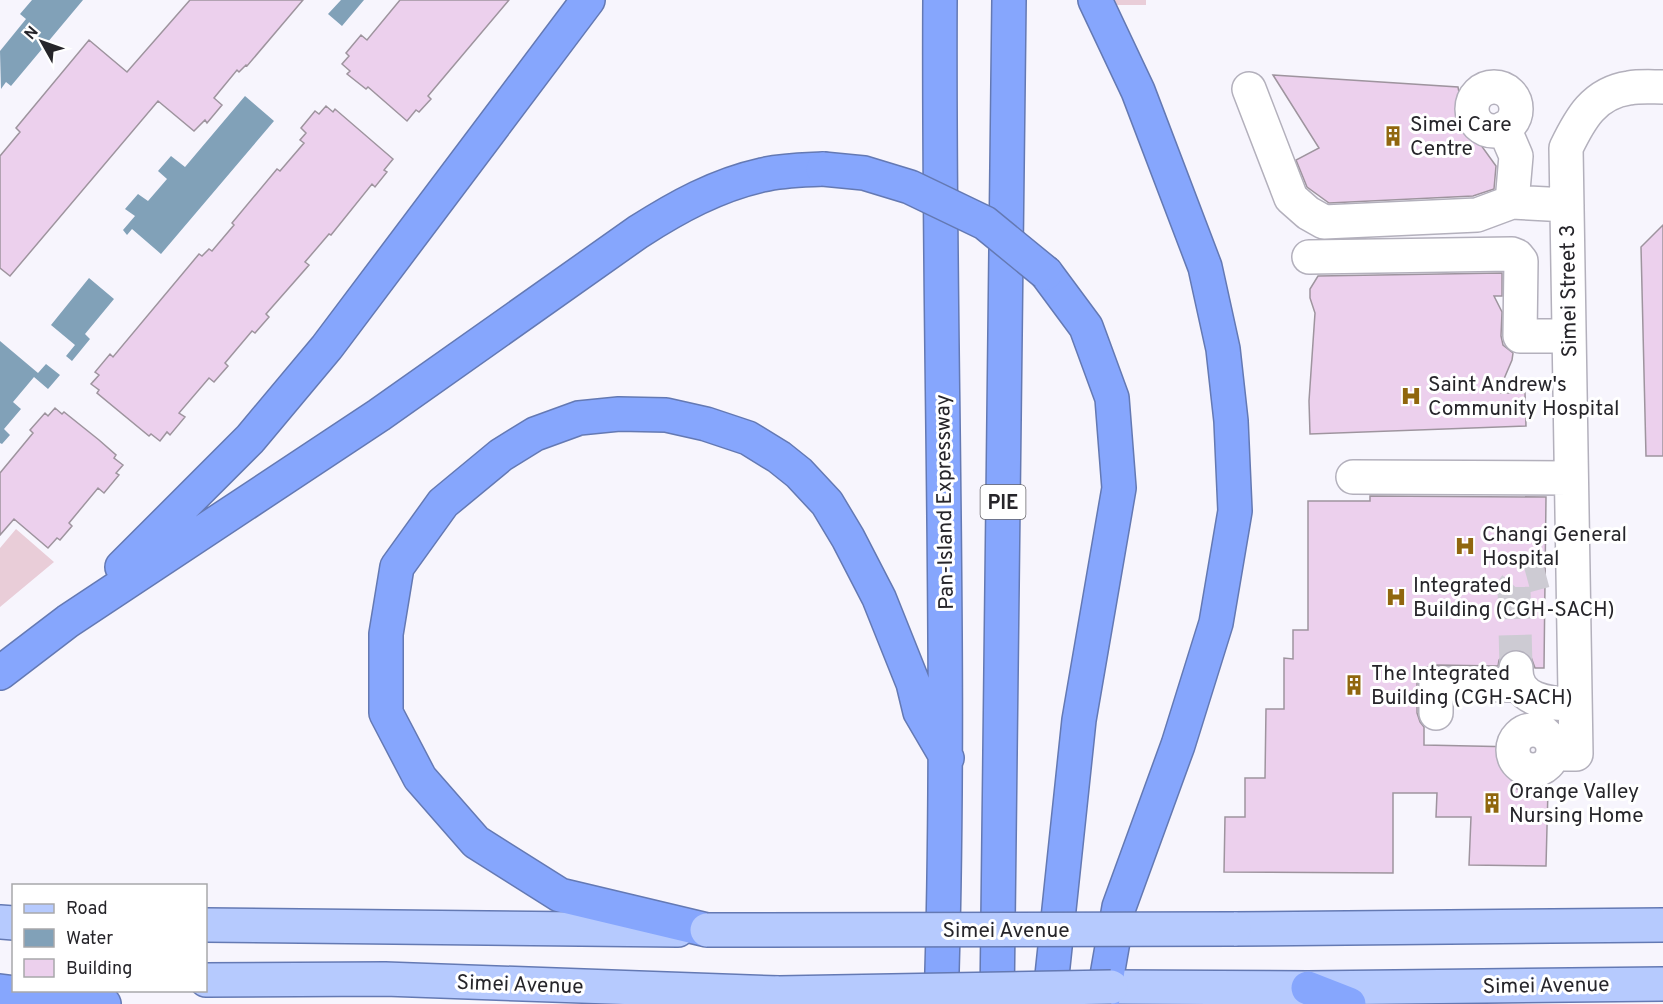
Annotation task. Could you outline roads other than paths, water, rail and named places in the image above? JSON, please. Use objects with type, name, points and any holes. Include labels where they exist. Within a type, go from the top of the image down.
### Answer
[{"type":"highway","points":[[68,621],[250,439],[312,366],[588,0]]},
{"type":"highway","name":"Pan-Island Expressway","points":[[940,0],[939,173],[947,758],[941,1004]]},
{"type":"highway","name":"PIE","points":[[997,1004],[1009,0]]},
{"type":"highway","points":[[1095,0],[1138,91],[1205,267],[1223,349],[1231,421],[1235,511],[1216,623],[1178,745],[1119,906],[1102,1004]]},
{"type":"highway","points":[[0,673],[68,621],[379,415],[673,210],[730,184],[762,174],[790,170],[823,169],[864,173],[910,187],[985,223],[1046,273],[1086,327],[1112,398],[1119,488],[1079,720],[1049,1004]]},
{"type":"highway","points":[[707,930],[560,895],[476,842],[420,778],[386,713],[386,634],[398,567],[442,503],[501,455],[535,434],[579,418],[619,414],[666,415],[706,424],[748,438],[779,457],[799,473],[827,504],[848,538],[879,598],[913,684],[920,712],[947,758]]},
{"type":"highway","points":[[1308,988],[1349,1004]]},
{"type":"highway","points":[[0,991],[104,1004]]},
{"type":"main road","name":"Simei Avenue","points":[[207,925],[707,930],[1663,925]]},
{"type":"main road","name":"Simei Avenue","points":[[207,980],[385,979],[779,993],[1112,987],[1308,988],[1663,984]]},
{"type":"street","name":"Simei Street 3","points":[[1553,754],[1576,754],[1574,704],[1558,572],[1570,478],[1566,148],[1579,120],[1601,98],[1628,88],[1663,87]]},
{"type":"street","points":[[1249,89],[1291,198],[1308,213],[1324,222],[1477,215],[1512,202],[1567,205]]},
{"type":"street","points":[[1504,128],[1516,156],[1512,202]]},
{"type":"street","points":[[1309,257],[1512,254],[1521,261],[1520,336],[1569,336]]},
{"type":"street","points":[[1353,477],[1570,478]]},
{"type":"street","points":[[1436,713],[1436,684],[1517,677],[1531,696],[1549,704],[1574,704]]},
{"type":"water","points":[[32,0],[83,0],[11,86],[6,82],[1,89],[0,51],[26,19],[20,14]]},
{"type":"water","points":[[341,0],[364,0],[342,26],[328,14]]},
{"type":"water","points":[[245,96],[274,121],[161,254],[132,229],[127,235],[123,230],[135,216],[125,209],[138,194],[148,201],[167,179],[158,171],[171,156],[185,167]]},
{"type":"water","points":[[89,278],[114,299],[85,334],[90,339],[72,361],[66,356],[75,345],[51,325]]},
{"type":"water","points":[[0,341],[38,373],[46,364],[60,375],[48,389],[34,377],[13,402],[21,409],[4,429],[10,435],[2,444],[0,443]]},
{"type":"tunnel","points":[[1516,668],[1514,587],[1523,577],[1545,571]]},
{"type":"place","name":"Simei Care Centre","points":[[1393,136]]},
{"type":"place","name":"Saint Andrew's Community Hospital","points":[[1411,396]]},
{"type":"place","name":"Changi General Hospital","points":[[1465,546]]},
{"type":"place","name":"Integrated Building (CGH-SACH)","points":[[1396,597]]},
{"type":"place","name":"The Integrated Building (CGH-SACH)","points":[[1354,685]]},
{"type":"place","name":"Orange Valley Nursing Home","points":[[1492,803]]}]
